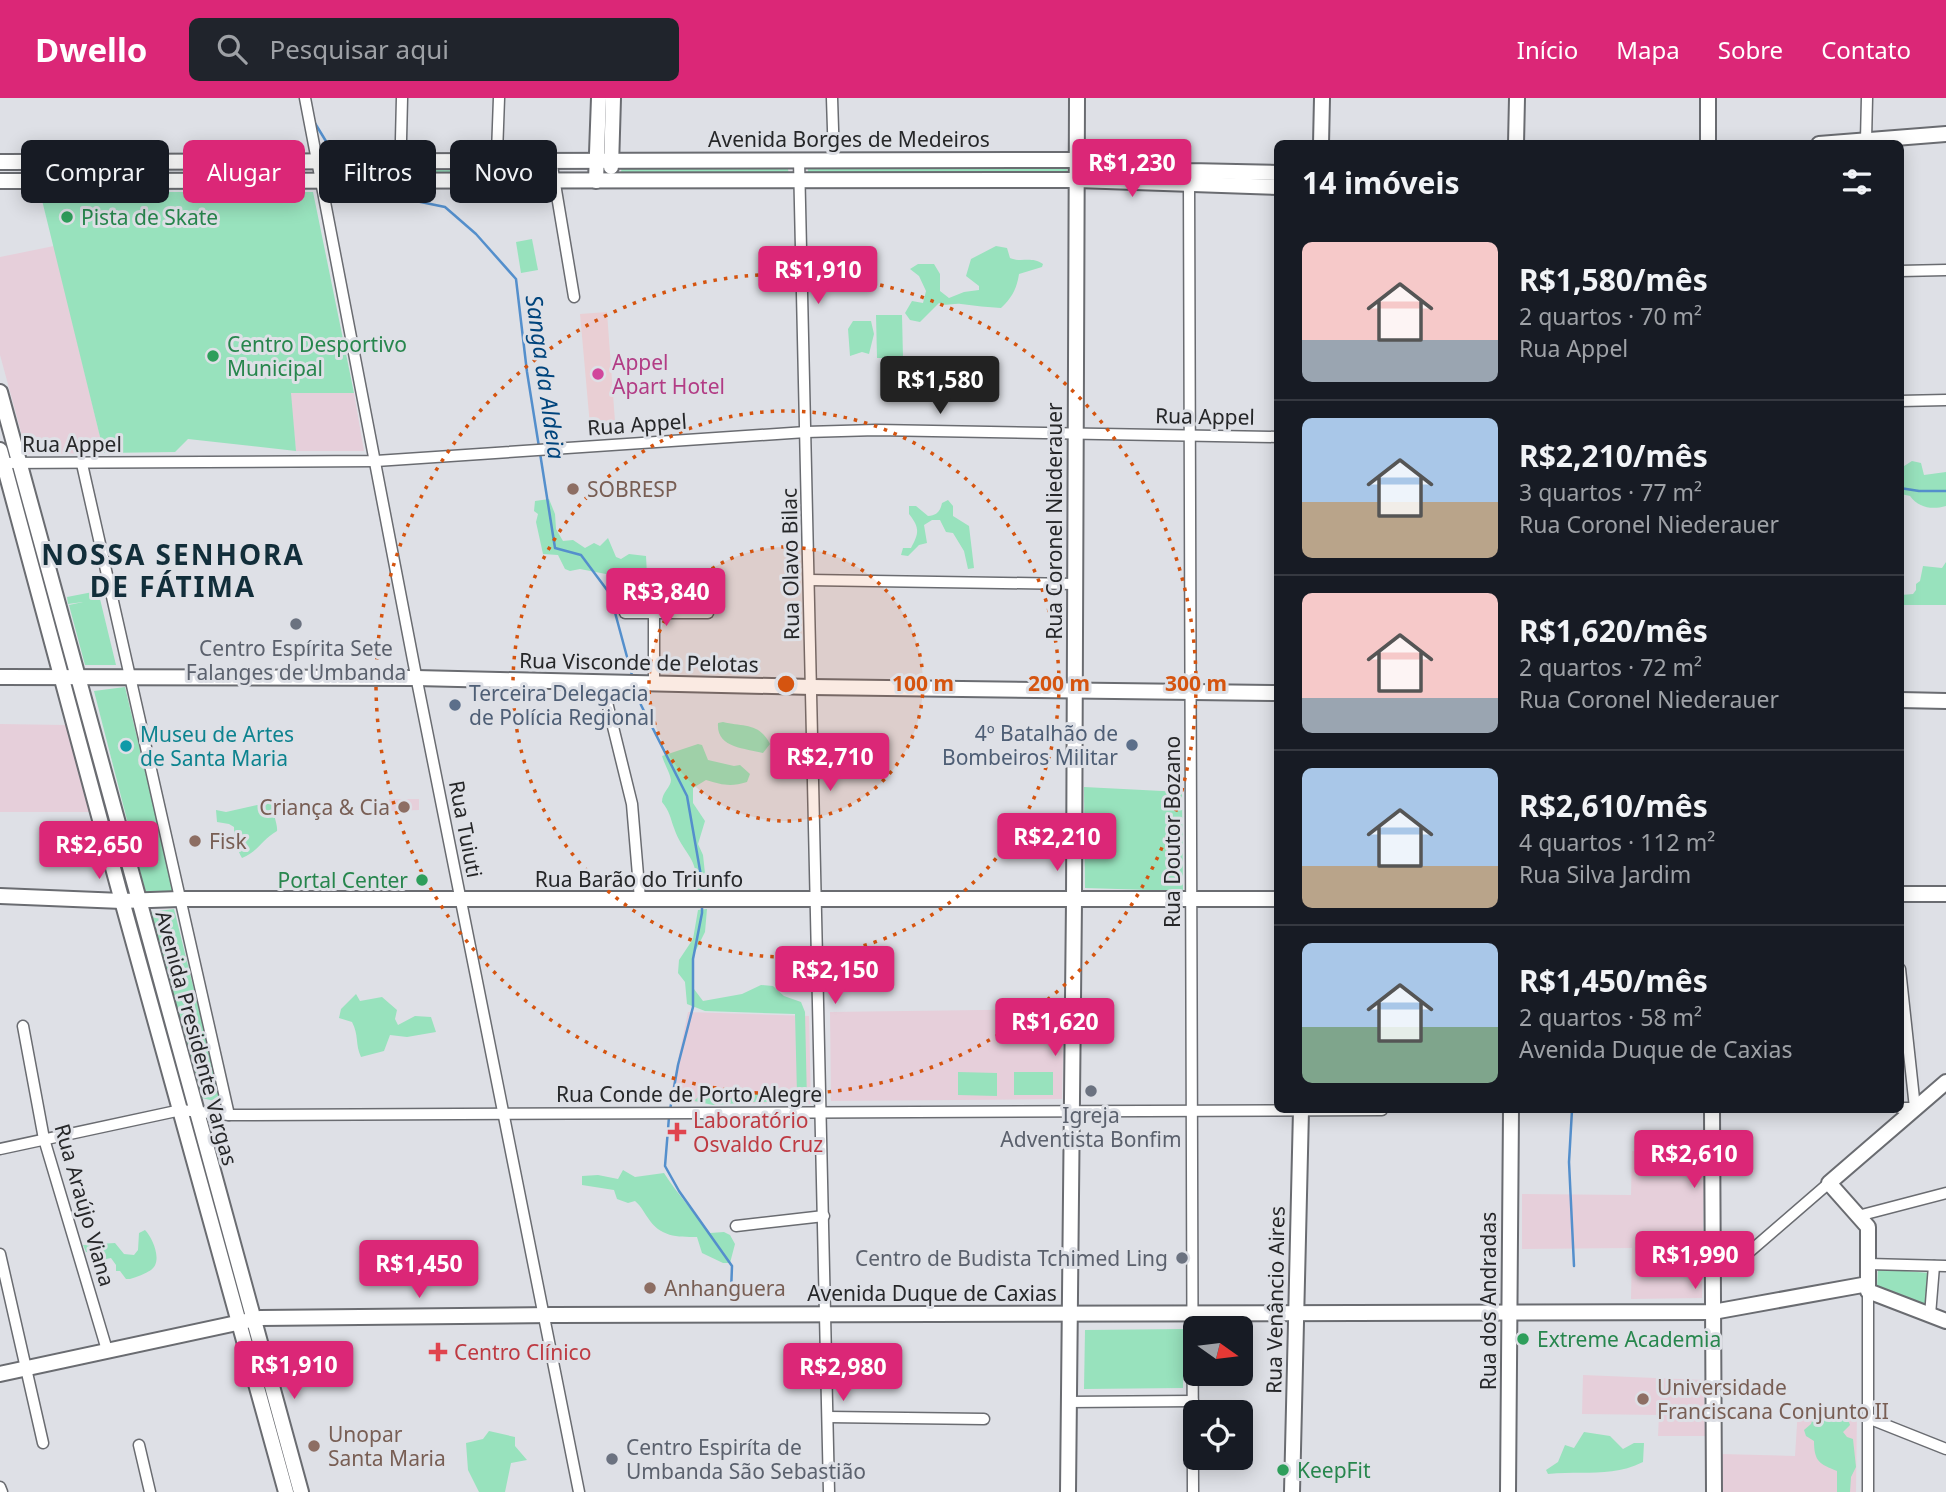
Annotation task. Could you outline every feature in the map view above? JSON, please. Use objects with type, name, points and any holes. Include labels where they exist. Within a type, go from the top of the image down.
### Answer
[{"type":"street","name":"Rua Tuiuti","points":[[305,98],[319,171]]},
{"type":"street","points":[[401,140],[402,98]]},
{"type":"street","points":[[497,140],[499,98]]},
{"type":"street","points":[[598,98],[604,160]]},
{"type":"street","points":[[603,181],[613,98]]},
{"type":"street","points":[[832,98],[834,160]]},
{"type":"street","points":[[1077,98],[1077,160]]},
{"type":"street","points":[[1321,140],[1322,98]]},
{"type":"street","points":[[1516,140],[1517,98]]},
{"type":"street","points":[[1708,98],[1708,140]]},
{"type":"street","points":[[1867,98],[1866,140],[1946,134]]},
{"type":"street","name":"Avenida Borges de Medeiros","points":[[557,160],[1077,160],[1189,178],[1274,187]]},
{"type":"street","name":"Rua Olavo Bilac","points":[[799,160],[829,1492]]},
{"type":"street","name":"Rua Coronel Niederauer","points":[[1068,1492],[1077,160]]},
{"type":"street","name":"Avenida Borges de Medeiros","points":[[0,162],[183,161]]},
{"type":"street","name":"Avenida Borges de Medeiros","points":[[305,169],[319,171]]},
{"type":"street","name":"Avenida Borges de Medeiros","points":[[305,173],[319,171]]},
{"type":"street","name":"Avenida Borges de Medeiros","points":[[557,181],[1077,180],[1274,173]]},
{"type":"street","name":"Rua Doutor Bozano","points":[[1189,178],[1193,1400]]},
{"type":"street","name":"Avenida Borges de Medeiros","points":[[0,181],[183,181]]},
{"type":"street","points":[[557,193],[574,297]]},
{"type":"street","name":"Rua Tuiuti","points":[[325,203],[416,678],[579,1492]]},
{"type":"street","points":[[1904,271],[1946,270]]},
{"type":"street","name":"Avenida Presidente Vargas","points":[[0,392],[138,900],[189,1111],[247,1320],[301,1492]]},
{"type":"street","points":[[1904,401],[1946,400]]},
{"type":"street","name":"Rua Appel","points":[[1,459],[20,463],[82,464],[376,461],[806,432],[876,430],[1274,437]]},
{"type":"street","name":"Avenida Presidente Vargas","points":[[1,459],[122,901],[189,1111]]},
{"type":"street","points":[[82,464],[229,1115]]},
{"type":"street","points":[[809,580],[1074,584]]},
{"type":"street","points":[[625,613],[708,613]]},
{"type":"street","points":[[654,613],[654,683]]},
{"type":"street","name":"Rua Visconde de Pelotas","points":[[0,677],[416,678],[1274,693]]},
{"type":"street","points":[[602,682],[632,804],[640,900]]},
{"type":"street","points":[[1904,700],[1946,701]]},
{"type":"street","points":[[1904,894],[1946,894]]},
{"type":"street","name":"Rua Barão do Triunfo","points":[[0,896],[122,901],[1274,900]]},
{"type":"street","name":"Rua Araújo Viana","points":[[23,1026],[44,1139],[107,1350]]},
{"type":"street","points":[[1904,1038],[1908,1108]]},
{"type":"street","points":[[1908,1108],[1946,1082]]},
{"type":"street","name":"Rua Conde de Porto Alegre","points":[[0,1149],[189,1111],[229,1115],[1274,1110]]},
{"type":"street","name":"Rua Venâncio Aires","points":[[1292,1492],[1301,1113]]},
{"type":"street","name":"Rua dos Andradas","points":[[1508,1492],[1511,1113]]},
{"type":"street","points":[[1712,1113],[1714,1492]]},
{"type":"street","points":[[1712,1271],[1733,1266],[1829,1183],[1903,1113]]},
{"type":"street","points":[[1829,1183],[1868,1227],[1868,1492]]},
{"type":"street","points":[[1858,1216],[1946,1193]]},
{"type":"street","points":[[736,1226],[824,1216]]},
{"type":"street","points":[[0,1254],[43,1443]]},
{"type":"street","points":[[1868,1264],[1946,1266]]},
{"type":"street","points":[[1930,1315],[1934,1266]]},
{"type":"street","points":[[1868,1287],[1946,1321]]},
{"type":"street","name":"Avenida Duque de Caxias","points":[[0,1374],[247,1320],[544,1315],[1713,1312],[1868,1287]]},
{"type":"street","name":"Avenida Presidente Vargas","points":[[247,1320],[286,1492]]},
{"type":"street","points":[[1068,1402],[1183,1401]]},
{"type":"street","points":[[828,1417],[984,1419]]},
{"type":"street","points":[[1868,1418],[1946,1449]]},
{"type":"street","points":[[139,1445],[150,1492]]},
{"type":"street","name":"Rua Doutor Bozano","points":[[1193,1470],[1193,1492]]},
{"type":"street","points":[[0,1487],[2,1492]]},
{"type":"shaded area","points":[[54,246],[104,453],[27,454],[0,355],[0,257]]},
{"type":"shaded area","name":"Appel Apart Hotel","points":[[607,312],[616,435],[591,437],[580,314]]},
{"type":"shaded area","points":[[290,393],[354,393],[364,451],[296,451]]},
{"type":"shaded area","points":[[0,724],[66,725],[91,812],[0,812]]},
{"type":"shaded area","name":"Criança & Cia","points":[[389,799],[419,799],[419,810],[389,811]]},
{"type":"shaded area","points":[[1064,1009],[1062,1099],[831,1101],[830,1012]]},
{"type":"shaded area","points":[[688,1012],[809,1016],[811,1104],[669,1102]]},
{"type":"shaded area","points":[[1632,1151],[1704,1152],[1702,1298],[1631,1299],[1632,1248],[1522,1249],[1522,1194],[1631,1195]]},
{"type":"shaded area","name":"Universidade Franciscana Conjunto II","points":[[1583,1375],[1704,1380],[1705,1436],[1658,1436],[1659,1415],[1582,1414]]},
{"type":"shaded area","points":[[1798,1408],[1857,1410],[1856,1492],[1721,1492],[1720,1454],[1795,1456]]},
{"type":"green space","points":[[1066,165],[1067,171],[1063,174],[808,173],[808,167]]},
{"type":"green space","points":[[622,166],[784,167],[788,169],[789,175],[624,174],[621,172]]},
{"type":"green space","points":[[436,167],[450,167],[450,175],[436,175]]},
{"type":"green space","name":"Centro Desportivo Municipal","points":[[169,192],[183,192],[183,203],[305,203],[305,192],[313,192],[354,393],[291,393],[296,451],[188,439],[175,452],[104,453],[43,203],[169,203]]},
{"type":"green space","points":[[532,239],[538,270],[521,273],[516,242]]},
{"type":"green space","points":[[996,246],[1007,248],[1010,258],[1034,260],[1043,264],[1042,267],[1019,274],[1013,292],[1001,308],[939,303],[920,322],[910,320],[905,313],[912,301],[923,303],[926,291],[919,276],[910,269],[918,264],[934,264],[940,274],[940,291],[949,298],[979,290],[979,286],[966,276],[971,259]]},
{"type":"green space","points":[[876,315],[902,315],[903,358],[877,358]]},
{"type":"green space","points":[[853,321],[871,321],[874,334],[869,354],[862,352],[850,356],[848,329]]},
{"type":"green space","points":[[1912,461],[1921,463],[1924,475],[1946,472],[1946,506],[1926,507],[1904,495],[1904,466]]},
{"type":"green space","points":[[549,499],[555,514],[556,529],[563,541],[573,540],[585,548],[594,543],[600,546],[608,538],[616,557],[621,559],[629,554],[646,556],[647,575],[642,590],[627,588],[625,574],[621,572],[611,575],[580,569],[570,571],[565,569],[558,555],[543,554],[536,522],[538,514],[534,511],[535,501]]},
{"type":"green space","points":[[948,500],[953,506],[953,516],[969,526],[974,568],[968,569],[964,551],[953,533],[946,532],[940,520],[932,520],[924,525],[927,543],[919,545],[908,556],[901,555],[903,548],[911,548],[917,534],[917,527],[909,514],[909,506],[916,506],[931,516]]},
{"type":"green space","points":[[1946,562],[1946,605],[1904,605],[1904,595],[1913,594],[1916,590],[1923,566],[1942,568]]},
{"type":"green space","points":[[98,591],[116,665],[85,665],[69,605],[83,602],[68,604],[67,597]]},
{"type":"green space","points":[[125,687],[174,893],[146,894],[94,691]]},
{"type":"green space","points":[[718,723],[756,729],[770,744],[763,753],[733,746],[722,738],[719,731]]},
{"type":"green space","points":[[702,745],[708,760],[740,765],[750,774],[747,782],[741,784],[726,785],[706,780],[693,788],[693,803],[705,821],[698,844],[703,855],[707,892],[696,892],[697,880],[693,863],[662,802],[671,780],[662,756]]},
{"type":"green space","points":[[1084,787],[1182,792],[1183,891],[1085,888]]},
{"type":"green space","points":[[272,801],[277,831],[242,858],[234,827],[217,822],[216,810],[226,812],[264,806]]},
{"type":"green space","points":[[174,909],[222,1103],[202,1098],[151,912]]},
{"type":"green space","points":[[707,909],[705,932],[694,954],[694,989],[703,1001],[742,994],[761,985],[773,986],[784,996],[801,1002],[805,1012],[807,1102],[713,1105],[694,1101],[698,1097],[738,1098],[739,1093],[797,1094],[795,1014],[705,1011],[687,1004],[685,982],[678,973],[679,960],[693,939],[698,910]]},
{"type":"green space","points":[[135,910],[187,1102],[183,1102],[132,912]]},
{"type":"green space","points":[[356,994],[360,1001],[382,997],[397,1010],[395,1019],[398,1025],[415,1016],[431,1017],[436,1032],[407,1037],[390,1035],[384,1051],[361,1057],[352,1022],[339,1018],[341,1009]]},
{"type":"green space","points":[[958,1072],[997,1073],[997,1096],[958,1095]]},
{"type":"green space","points":[[1014,1072],[1053,1072],[1053,1095],[1014,1095]]},
{"type":"green space","points":[[623,1170],[635,1177],[664,1173],[710,1233],[724,1232],[730,1235],[735,1244],[730,1263],[723,1263],[702,1253],[697,1237],[676,1236],[658,1229],[635,1201],[628,1203],[617,1199],[614,1190],[582,1185],[582,1176],[598,1175],[618,1179]]},
{"type":"green space","points":[[145,1230],[154,1244],[155,1266],[130,1279],[116,1271],[116,1265],[111,1258],[96,1261],[93,1253],[86,1252],[83,1245],[115,1243],[124,1254],[134,1255],[138,1250],[139,1233]]},
{"type":"green space","points":[[1878,1269],[1930,1273],[1928,1307],[1877,1287]]},
{"type":"green space","points":[[1183,1329],[1183,1388],[1084,1389],[1085,1330]]},
{"type":"green space","points":[[1830,1415],[1849,1422],[1850,1425],[1843,1432],[1853,1439],[1856,1467],[1851,1477],[1850,1492],[1837,1492],[1837,1471],[1819,1461],[1815,1454],[1814,1441],[1806,1436],[1804,1430],[1813,1418]]},
{"type":"green space","points":[[489,1431],[515,1437],[515,1446],[527,1460],[511,1463],[505,1492],[479,1492],[468,1470],[466,1443],[483,1439]]},
{"type":"green space","points":[[1584,1432],[1610,1436],[1623,1449],[1634,1443],[1644,1443],[1643,1462],[1608,1472],[1548,1474],[1546,1470],[1558,1462],[1565,1445],[1574,1448]]},
{"type":"waterway","name":"Sanga da Aldeia","points":[[313,120],[325,140]]},
{"type":"waterway","name":"Sanga da Aldeia","points":[[426,203],[445,207],[476,234],[516,279],[539,447]]},
{"type":"waterway","name":"Sanga da Aldeia","points":[[540,453],[555,548],[581,555],[610,594],[633,679]]},
{"type":"waterway","points":[[1904,489],[1946,491]]},
{"type":"waterway","name":"Sanga da Aldeia","points":[[636,688],[641,705],[687,796],[701,876],[701,893]]},
{"type":"waterway","name":"Sanga da Aldeia","points":[[670,1110],[693,1007],[693,959],[702,903]]},
{"type":"waterway","points":[[1572,1113],[1569,1162],[1574,1266]]},
{"type":"waterway","name":"Sanga da Aldeia","points":[[669,1117],[665,1166],[679,1191],[732,1266],[731,1292]]},
{"type":"place","name":"Pista de Skate","points":[[67,217]]},
{"type":"place","name":"Centro Desportivo Municipal","points":[[213,356]]},
{"type":"place","name":"Appel Apart Hotel","points":[[598,374]]},
{"type":"place","name":"SOBRESP","points":[[573,489]]},
{"type":"place","name":"Centro Espírita Sete Falanges de Umbanda","points":[[296,624]]},
{"type":"place","name":"Terceira Delegacia de Polícia Regional","points":[[455,705]]},
{"type":"place","name":"4º Batalhão de Bombeiros Militar","points":[[1132,745]]},
{"type":"place","name":"Museu de Artes de Santa Maria","points":[[126,746]]},
{"type":"place","name":"Criança & Cia","points":[[404,807]]},
{"type":"place","name":"Fisk","points":[[195,841]]},
{"type":"place","name":"Portal Center","points":[[422,880]]},
{"type":"place","name":"Igreja Adventista Bonfim","points":[[1091,1091]]},
{"type":"place","name":"Laboratório Osvaldo Cruz","points":[[677,1132]]},
{"type":"place","name":"Centro de Budista Tchimed Ling","points":[[1182,1258]]},
{"type":"place","name":"Anhanguera","points":[[650,1288]]},
{"type":"place","name":"Extreme Academia","points":[[1523,1339]]},
{"type":"place","name":"Centro Clínico","points":[[438,1352]]},
{"type":"place","name":"Universidade Franciscana Conjunto II","points":[[1643,1399]]},
{"type":"place","name":"Unopar Santa Maria","points":[[314,1446]]},
{"type":"place","name":"Centro Espiríta de Umbanda São Sebastião","points":[[612,1459]]},
{"type":"place","name":"KeepFit","points":[[1283,1470]]},
{"type":"district","name":"NOSSA SENHORA DE FÁTIMA","points":[[173,570]]}]
